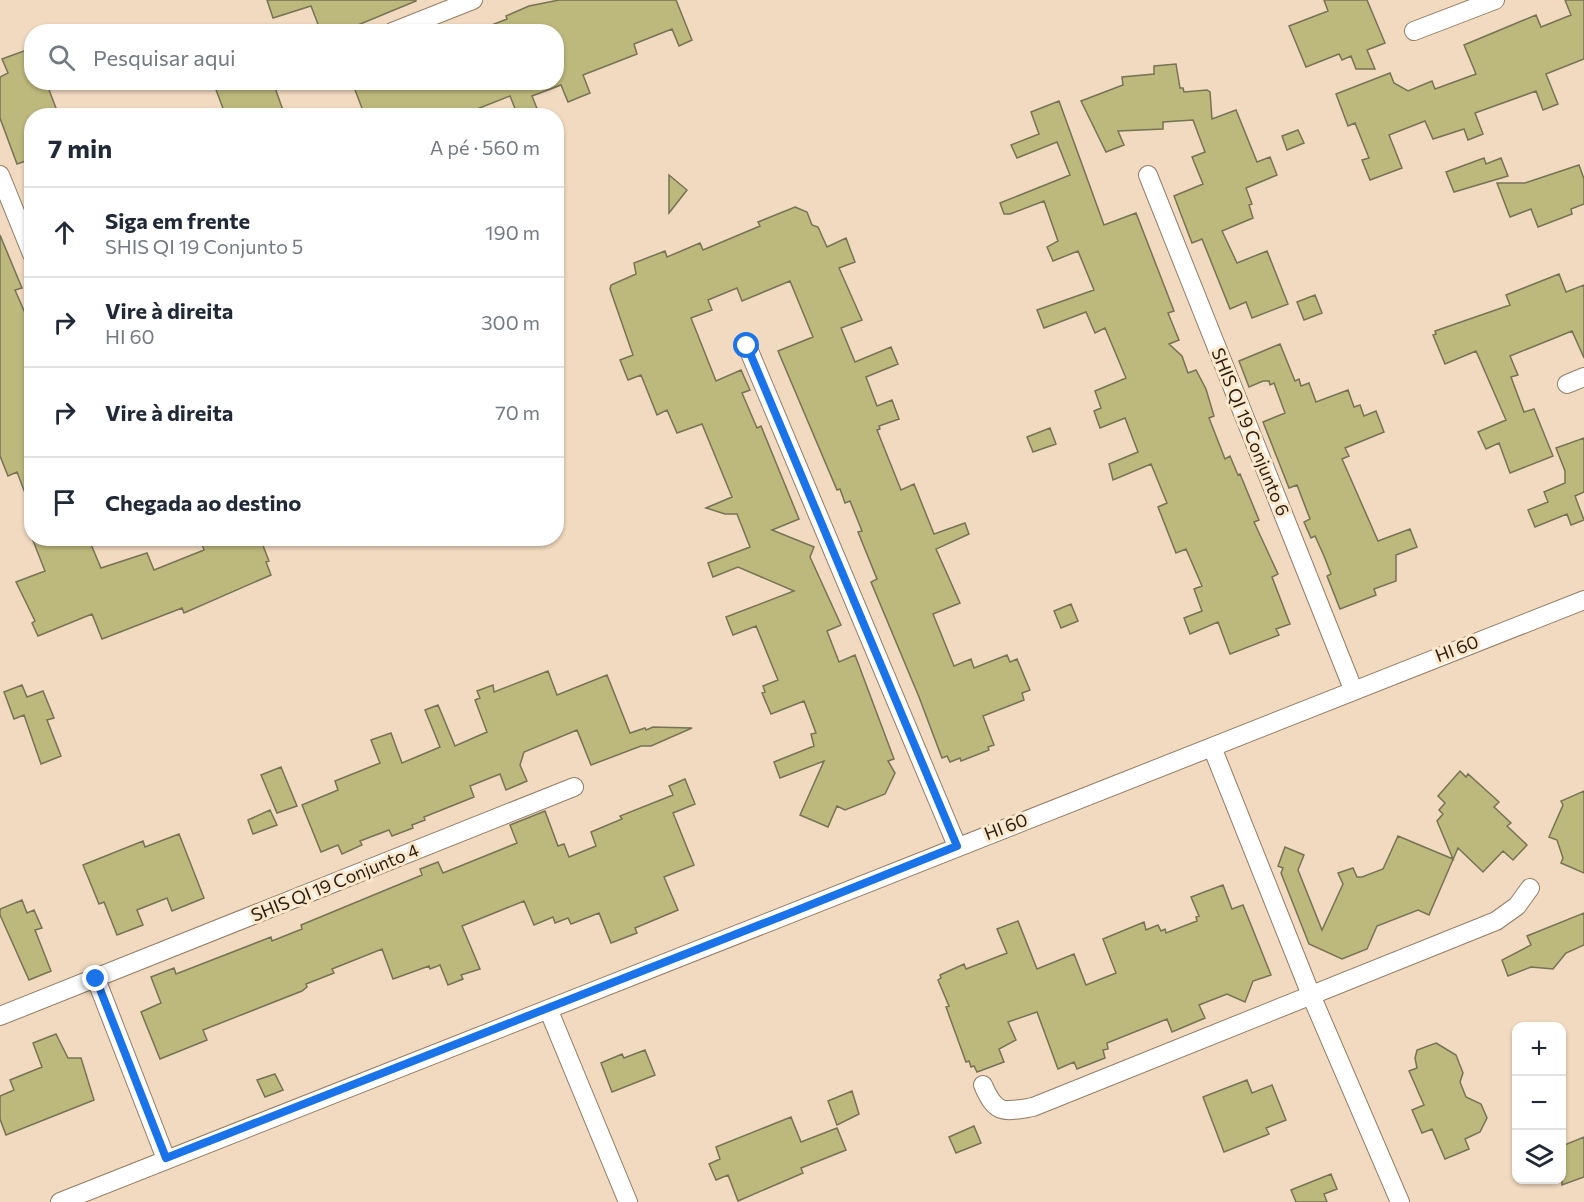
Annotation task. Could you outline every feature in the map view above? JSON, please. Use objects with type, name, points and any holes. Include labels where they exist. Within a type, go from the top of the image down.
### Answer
[{"type":"street","points":[[412,24],[472,0]]},
{"type":"street","points":[[1414,31],[1495,0]]},
{"type":"street","name":"SHIS QI 19 Conjunto 6","points":[[1148,175],[1353,689]]},
{"type":"street","points":[[0,176],[24,234]]},
{"type":"street","points":[[747,346],[957,846]]},
{"type":"street","name":"HI 60","points":[[60,1202],[447,1048],[549,1011],[1353,689],[1584,600]]},
{"type":"street","points":[[1212,747],[1311,995],[1400,1202]]},
{"type":"street","name":"SHIS QI 19 Conjunto 4","points":[[0,1016],[574,788]]},
{"type":"street","points":[[983,1085],[991,1103],[997,1108],[1012,1111],[1033,1107],[1497,921],[1516,906],[1530,888]]},
{"type":"street","points":[[96,979],[166,1158]]},
{"type":"street","points":[[549,1011],[628,1202]]},
{"type":"building","points":[[267,0],[416,0],[360,24],[318,24],[311,6],[273,18]]},
{"type":"building","points":[[559,0],[676,0],[692,40],[679,46],[672,29],[634,44],[637,54],[583,75],[590,93],[568,102],[563,90],[564,24],[494,24],[529,6]]},
{"type":"building","points":[[1324,0],[1367,0],[1385,43],[1367,50],[1375,69],[1356,69],[1351,56],[1342,60],[1339,54],[1306,67],[1289,26],[1328,11]]},
{"type":"building","points":[[1565,0],[1584,0],[1584,59],[1546,74],[1558,104],[1543,110],[1536,91],[1475,113],[1483,134],[1468,140],[1464,129],[1433,139],[1425,121],[1389,135],[1402,168],[1370,180],[1362,160],[1369,158],[1355,123],[1348,126],[1336,94],[1390,73],[1394,83],[1408,91],[1432,81],[1435,89],[1476,74],[1464,45],[1536,15],[1541,27],[1571,15]]},
{"type":"building","points":[[24,51],[24,90],[49,90],[56,108],[24,108],[24,162],[17,164],[0,118],[0,77],[8,73],[2,59]]},
{"type":"building","points":[[1176,64],[1180,88],[1183,88],[1184,92],[1207,90],[1210,92],[1212,119],[1236,110],[1257,162],[1270,157],[1277,175],[1246,188],[1252,204],[1249,205],[1253,218],[1222,231],[1237,263],[1267,251],[1288,304],[1252,318],[1246,302],[1230,309],[1202,239],[1192,243],[1174,196],[1203,184],[1192,157],[1205,152],[1193,120],[1163,122],[1163,129],[1118,131],[1124,145],[1106,152],[1081,101],[1123,85],[1122,77],[1154,74],[1154,66]]},
{"type":"building","points":[[216,90],[276,90],[282,108],[223,108]]},
{"type":"building","points":[[355,90],[548,90],[532,96],[537,108],[515,108],[510,96],[480,108],[362,108]]},
{"type":"building","points":[[1059,101],[1104,225],[1136,213],[1174,311],[1168,313],[1179,340],[1169,344],[1182,356],[1188,373],[1196,370],[1206,389],[1214,416],[1209,418],[1225,459],[1230,456],[1238,475],[1240,474],[1259,520],[1254,522],[1278,574],[1272,577],[1290,624],[1276,629],[1279,635],[1230,654],[1218,622],[1190,634],[1184,618],[1202,611],[1194,589],[1202,586],[1186,549],[1176,553],[1158,507],[1167,503],[1151,464],[1113,480],[1109,464],[1138,452],[1125,418],[1100,428],[1094,411],[1101,408],[1095,391],[1126,378],[1105,328],[1095,333],[1086,312],[1044,328],[1037,310],[1094,290],[1078,251],[1053,261],[1047,247],[1058,241],[1044,201],[1010,214],[1004,214],[1000,203],[1070,175],[1057,142],[1017,158],[1011,145],[1039,134],[1031,112]]},
{"type":"building","points":[[1298,130],[1304,143],[1287,150],[1282,136]]},
{"type":"building","points":[[1484,158],[1486,164],[1501,158],[1508,176],[1454,192],[1446,172]]},
{"type":"building","points":[[1579,165],[1584,179],[1584,204],[1571,209],[1572,214],[1538,227],[1531,209],[1510,217],[1497,183],[1525,183]]},
{"type":"building","points":[[669,175],[687,190],[669,213]]},
{"type":"building","points":[[795,207],[807,212],[812,225],[818,227],[827,247],[846,238],[855,262],[839,268],[862,320],[841,328],[855,362],[891,347],[898,364],[866,377],[877,406],[892,400],[899,419],[879,426],[880,429],[877,430],[901,490],[914,484],[934,534],[965,523],[969,534],[936,549],[960,603],[933,614],[954,666],[971,659],[974,668],[1007,655],[1010,662],[1017,659],[1030,690],[1022,693],[1024,700],[983,716],[994,745],[988,747],[989,750],[961,761],[960,758],[950,762],[947,756],[942,758],[871,582],[877,579],[858,532],[862,531],[850,501],[845,503],[840,489],[837,490],[778,351],[813,337],[790,281],[742,301],[737,288],[708,300],[712,310],[691,318],[716,381],[741,370],[750,390],[742,393],[757,428],[761,426],[799,519],[772,530],[814,547],[810,557],[841,625],[827,631],[839,662],[855,655],[894,759],[888,761],[895,773],[885,794],[845,810],[837,806],[828,827],[800,815],[824,761],[780,778],[774,762],[814,746],[811,734],[816,733],[804,701],[771,714],[762,693],[765,692],[763,686],[778,680],[756,626],[733,635],[726,617],[794,591],[738,567],[713,577],[708,563],[750,547],[737,514],[725,514],[706,508],[732,497],[702,424],[677,433],[667,410],[657,415],[641,375],[628,380],[620,360],[633,355],[610,289],[611,285],[636,274],[634,263],[665,251],[667,257],[700,243],[703,250],[760,226],[758,222]]},
{"type":"building","points":[[0,235],[22,288],[15,290],[24,311],[24,490],[17,472],[8,476],[0,456]]},
{"type":"building","points":[[1559,274],[1566,292],[1584,285],[1584,358],[1572,331],[1510,356],[1518,375],[1511,377],[1524,412],[1534,409],[1553,456],[1510,473],[1499,443],[1486,449],[1478,432],[1506,420],[1476,351],[1445,364],[1433,335],[1436,334],[1435,331],[1510,305],[1506,295]]},
{"type":"building","points":[[1315,295],[1322,313],[1304,320],[1297,302]]},
{"type":"building","points":[[1280,344],[1295,381],[1299,379],[1301,386],[1309,383],[1316,402],[1348,390],[1354,407],[1360,405],[1364,416],[1376,411],[1384,432],[1345,448],[1349,456],[1342,459],[1378,541],[1410,529],[1417,547],[1396,555],[1396,581],[1374,589],[1376,595],[1340,609],[1327,576],[1331,574],[1324,556],[1315,536],[1311,538],[1304,522],[1310,519],[1297,485],[1289,488],[1263,422],[1285,413],[1274,383],[1270,385],[1269,381],[1263,381],[1249,387],[1239,361]]},
{"type":"building","points":[[1050,428],[1056,444],[1033,452],[1027,437]]},
{"type":"building","points":[[1584,438],[1584,492],[1575,496],[1584,520],[1571,525],[1567,514],[1535,527],[1528,510],[1548,502],[1544,492],[1565,483],[1565,471],[1556,448]]},
{"type":"building","points":[[35,546],[92,546],[101,568],[147,553],[154,570],[204,550],[203,546],[263,546],[271,575],[184,613],[182,608],[102,639],[92,614],[38,636],[32,623],[35,621],[16,582],[45,571]]},
{"type":"building","points":[[1071,604],[1078,621],[1061,628],[1054,611]]},
{"type":"building","points":[[548,671],[557,695],[607,675],[630,733],[653,727],[692,728],[651,746],[641,746],[591,765],[577,730],[524,752],[520,765],[527,781],[506,790],[500,774],[470,786],[474,797],[424,817],[425,820],[412,825],[413,828],[392,836],[389,830],[360,841],[362,845],[342,854],[338,845],[321,852],[302,805],[338,790],[335,781],[380,763],[371,740],[391,733],[402,763],[440,747],[425,710],[438,705],[455,746],[487,732],[475,700],[480,698],[477,691],[493,685],[494,692]]},
{"type":"building","points":[[22,685],[27,697],[43,691],[54,718],[47,720],[61,756],[41,764],[24,715],[14,719],[4,692]]},
{"type":"building","points":[[281,767],[297,806],[277,813],[261,775]]},
{"type":"building","points":[[1460,771],[1466,777],[1468,774],[1499,802],[1494,807],[1511,823],[1507,826],[1527,845],[1513,860],[1503,851],[1483,872],[1458,848],[1429,915],[1418,910],[1377,926],[1367,949],[1342,959],[1309,944],[1281,873],[1283,868],[1278,866],[1285,847],[1304,855],[1298,870],[1322,930],[1343,884],[1338,873],[1353,868],[1357,877],[1362,877],[1383,869],[1398,836],[1453,859],[1437,821],[1443,814],[1439,810],[1445,803],[1438,796]]},
{"type":"building","points":[[685,779],[695,804],[673,813],[694,865],[664,877],[678,910],[635,928],[637,933],[611,943],[599,913],[571,924],[568,918],[555,923],[553,917],[534,925],[524,901],[462,926],[480,969],[461,975],[463,979],[448,985],[440,965],[430,969],[429,966],[393,979],[382,949],[332,969],[334,973],[306,984],[307,987],[302,991],[203,1030],[207,1040],[160,1059],[141,1012],[161,1003],[151,977],[174,968],[176,974],[271,937],[272,941],[302,929],[301,925],[422,875],[420,869],[438,862],[443,873],[517,843],[510,825],[545,811],[558,846],[564,844],[569,857],[596,846],[591,832],[622,819],[620,816],[673,795],[669,786]]},
{"type":"building","points":[[1584,791],[1584,873],[1561,863],[1563,858],[1557,840],[1549,837],[1563,805],[1561,801]]},
{"type":"building","points":[[270,810],[277,825],[253,834],[248,820]]},
{"type":"building","points":[[179,834],[204,898],[172,911],[167,898],[137,910],[143,925],[117,935],[104,902],[99,904],[83,865],[143,841],[145,847]]},
{"type":"building","points":[[1223,885],[1232,909],[1243,905],[1271,975],[1253,981],[1245,1002],[1227,994],[1199,1005],[1205,1018],[1172,1032],[1167,1019],[1107,1043],[1108,1049],[1103,1050],[1105,1058],[1077,1069],[1074,1062],[1058,1069],[1037,1012],[1008,1022],[1016,1040],[999,1049],[1004,1062],[977,1072],[974,1066],[971,1067],[969,1061],[966,1062],[946,1007],[949,1006],[938,980],[941,978],[940,975],[964,964],[966,969],[1007,953],[997,929],[1018,921],[1037,969],[1074,954],[1086,985],[1116,973],[1103,939],[1144,922],[1146,930],[1158,925],[1161,931],[1165,929],[1166,933],[1197,921],[1196,917],[1199,916],[1191,897]]},
{"type":"building","points":[[22,900],[27,913],[34,910],[42,928],[35,930],[51,971],[29,980],[0,915],[0,909]]},
{"type":"building","points":[[1584,913],[1584,945],[1566,953],[1553,969],[1531,967],[1508,976],[1502,960],[1531,945],[1527,936]]},
{"type":"building","points":[[56,1034],[68,1058],[81,1058],[94,1100],[6,1135],[0,1119],[0,1096],[14,1090],[10,1080],[42,1067],[33,1043]]},
{"type":"building","points":[[1436,1043],[1456,1055],[1463,1073],[1460,1082],[1466,1097],[1481,1104],[1487,1118],[1480,1132],[1465,1139],[1469,1149],[1445,1159],[1432,1129],[1422,1133],[1412,1110],[1424,1105],[1409,1071],[1417,1068],[1415,1058],[1417,1050]]},
{"type":"building","points":[[645,1050],[655,1075],[612,1092],[601,1063],[622,1054],[624,1058]]},
{"type":"building","points":[[275,1074],[283,1090],[265,1097],[257,1080]]},
{"type":"building","points":[[1247,1080],[1252,1093],[1272,1085],[1286,1120],[1266,1128],[1269,1134],[1224,1152],[1203,1097]]},
{"type":"building","points":[[852,1091],[859,1114],[837,1125],[828,1101]]},
{"type":"building","points":[[791,1117],[801,1142],[837,1128],[846,1150],[801,1168],[803,1173],[738,1201],[728,1175],[716,1180],[709,1164],[720,1159],[716,1147]]},
{"type":"building","points":[[974,1126],[981,1143],[956,1153],[949,1137]]},
{"type":"building","points":[[1584,1137],[1584,1177],[1566,1184],[1566,1144]]},
{"type":"building","points":[[1331,1174],[1337,1189],[1324,1194],[1327,1202],[1296,1202],[1291,1190]]},
{"type":"route","points":[[96,979],[166,1158],[447,1048],[549,1011],[957,846],[747,346]]}]
